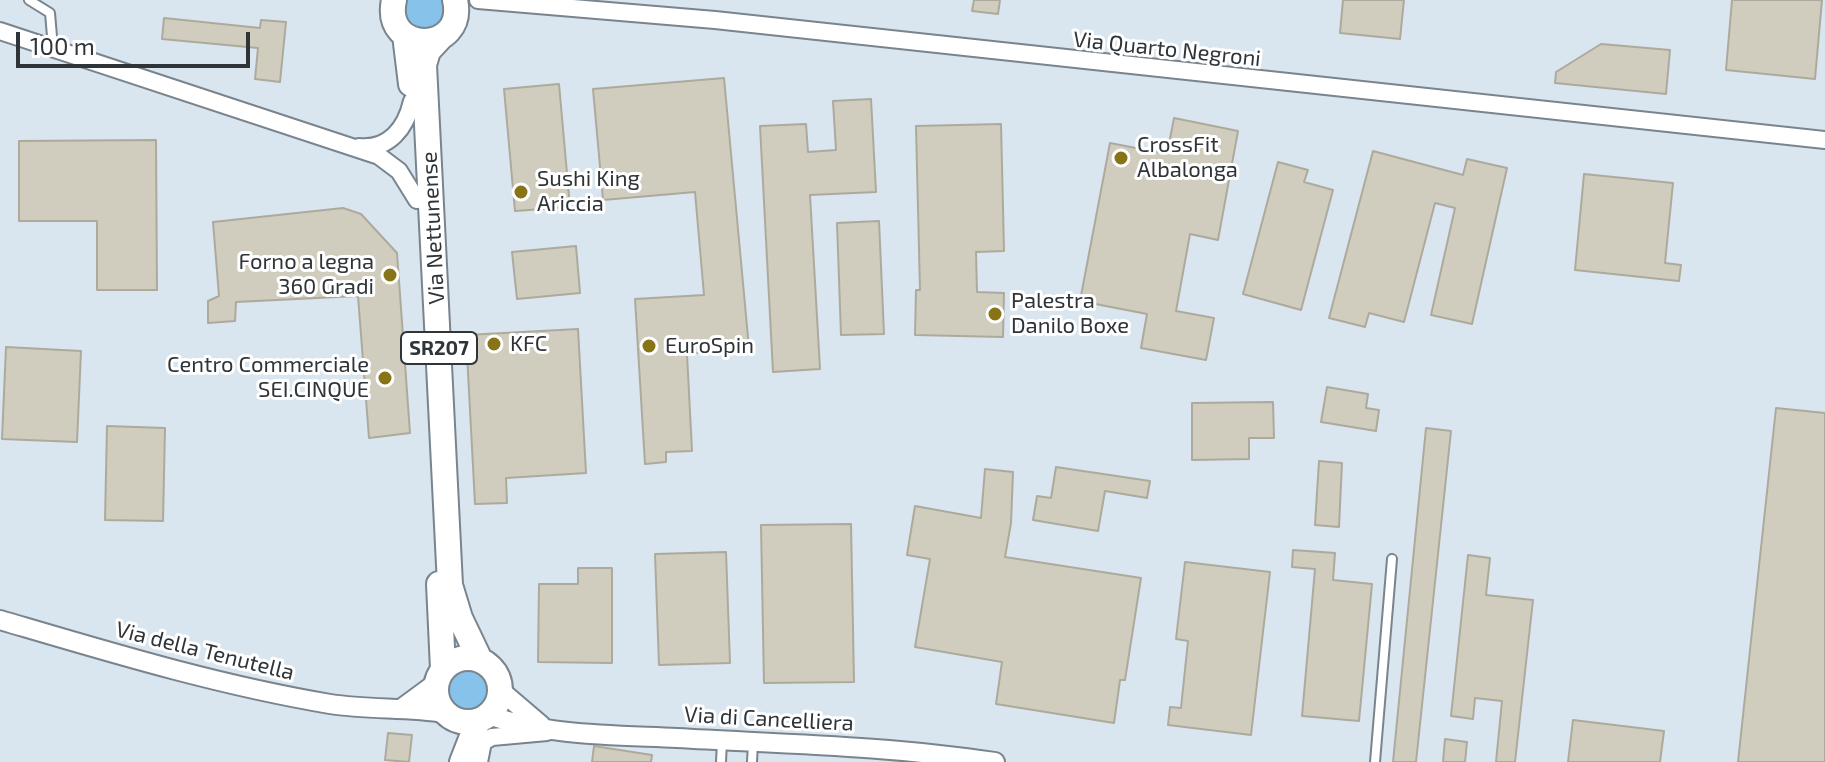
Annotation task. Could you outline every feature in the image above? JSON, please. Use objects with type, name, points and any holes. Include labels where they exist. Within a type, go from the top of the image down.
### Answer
[{"type":"main road","name":"SR207","points":[[394,0],[393,16],[405,35]]},
{"type":"main road","name":"SR207","points":[[442,36],[456,7]]},
{"type":"main road","points":[[405,35],[423,42],[442,36]]},
{"type":"main road","name":"Via Nettunense","points":[[405,35],[410,54],[440,676],[437,699],[449,716],[454,762]]},
{"type":"main road","name":"Via Nettunense","points":[[442,36],[428,51],[424,65],[450,585],[460,618],[480,660],[495,672],[500,690]]},
{"type":"main road","points":[[440,676],[461,659],[480,660]]},
{"type":"main road","points":[[462,762],[484,718],[497,704],[500,690]]},
{"type":"main road","points":[[449,716],[484,718]]},
{"type":"street","name":"Via Quarto Negroni","points":[[478,0],[715,20],[1825,140]]},
{"type":"street","name":"Via Quarto Negroni","points":[[456,7],[503,3]]},
{"type":"street","points":[[0,31],[351,146],[395,166],[417,200]]},
{"type":"street","points":[[351,146],[375,146],[391,139],[405,123],[412,101]]},
{"type":"street","name":"Via della Tenutella","points":[[0,620],[244,688],[352,708],[402,708],[449,716]]},
{"type":"street","points":[[402,708],[440,676]]},
{"type":"street","points":[[479,762],[483,742],[492,737],[545,733],[547,726],[500,690]]},
{"type":"street","name":"Via di Cancelliera","points":[[484,718],[511,723],[722,740],[903,751],[995,762]]},
{"type":"lane","points":[[29,0],[50,13],[53,48]]},
{"type":"lane","points":[[1375,762],[1392,559]]},
{"type":"lane","points":[[721,762],[722,740]]},
{"type":"lane","points":[[752,762],[753,742]]},
{"type":"shaded area","points":[[397,0],[452,0],[449,27],[414,38]]},
{"type":"shaded area","points":[[467,667],[483,674],[490,690],[483,706],[467,713],[451,706],[444,690],[451,674]]},
{"type":"building","points":[[974,0],[1000,0],[998,14],[972,11]]},
{"type":"building","points":[[1343,0],[1404,0],[1400,39],[1340,33]]},
{"type":"building","points":[[1732,0],[1822,0],[1815,79],[1726,70]]},
{"type":"building","points":[[164,18],[260,28],[261,20],[286,22],[280,82],[255,79],[258,48],[162,39]]},
{"type":"building","points":[[1601,44],[1670,50],[1666,94],[1555,83],[1556,72]]},
{"type":"building","points":[[724,78],[749,348],[687,354],[692,451],[666,452],[666,462],[645,464],[635,299],[704,295],[695,192],[603,200],[593,89]]},
{"type":"building","points":[[559,84],[570,207],[515,211],[504,89]]},
{"type":"building","points":[[871,99],[876,192],[810,195],[820,369],[773,372],[760,126],[806,124],[808,152],[836,150],[833,101]]},
{"type":"building","points":[[1174,118],[1238,131],[1218,240],[1190,234],[1176,311],[1214,318],[1206,360],[1141,348],[1147,314],[1080,301],[1110,143],[1167,154]]},
{"type":"building","points":[[1001,124],[1004,251],[976,252],[977,292],[1004,293],[1003,337],[915,335],[916,290],[920,290],[916,126]]},
{"type":"building","points":[[156,140],[157,290],[97,290],[97,221],[19,221],[19,141]]},
{"type":"building","points":[[1373,151],[1463,175],[1467,159],[1507,168],[1472,324],[1431,315],[1455,208],[1435,203],[1404,322],[1369,313],[1365,327],[1329,318]]},
{"type":"building","points":[[1278,162],[1308,170],[1304,182],[1333,190],[1301,310],[1243,294]]},
{"type":"building","points":[[1584,174],[1673,183],[1665,263],[1681,265],[1679,281],[1575,270]]},
{"type":"building","name":"Centro Commerciale SEI.CINQUE","points":[[343,208],[361,214],[397,253],[410,433],[369,438],[358,296],[236,302],[235,321],[208,323],[208,301],[219,296],[213,222]]},
{"type":"building","points":[[879,221],[884,334],[841,335],[837,223]]},
{"type":"building","points":[[576,246],[580,293],[517,299],[512,252]]},
{"type":"building","points":[[578,329],[586,473],[506,478],[507,503],[475,504],[466,335]]},
{"type":"building","points":[[6,347],[81,351],[77,442],[2,439]]},
{"type":"building","points":[[1327,387],[1368,394],[1366,408],[1379,410],[1376,431],[1321,422]]},
{"type":"building","points":[[1273,402],[1274,438],[1249,438],[1249,459],[1192,460],[1192,403]]},
{"type":"building","points":[[1776,408],[1825,413],[1825,762],[1738,762]]},
{"type":"building","points":[[107,426],[165,428],[163,521],[105,520]]},
{"type":"building","points":[[1426,428],[1451,431],[1416,762],[1393,762]]},
{"type":"building","points":[[1319,461],[1342,463],[1339,527],[1315,525]]},
{"type":"building","points":[[1056,467],[1150,481],[1147,498],[1105,491],[1098,531],[1033,520],[1037,496],[1051,498]]},
{"type":"building","points":[[985,469],[1013,472],[1011,523],[1005,557],[1141,578],[1125,680],[1120,680],[1114,723],[996,704],[1002,662],[915,647],[930,559],[907,555],[915,506],[981,518]]},
{"type":"building","points":[[851,524],[854,682],[764,683],[761,525]]},
{"type":"building","points":[[1293,550],[1335,553],[1333,580],[1372,584],[1359,721],[1302,716],[1315,569],[1292,567]]},
{"type":"building","points":[[726,552],[730,663],[659,665],[655,554]]},
{"type":"building","points":[[1468,555],[1490,558],[1486,595],[1533,600],[1515,762],[1496,762],[1502,701],[1475,698],[1473,719],[1451,716]]},
{"type":"building","points":[[1185,562],[1270,572],[1251,735],[1168,725],[1170,707],[1181,708],[1188,641],[1176,639]]},
{"type":"building","points":[[578,568],[612,568],[612,663],[538,662],[539,584],[578,584]]},
{"type":"building","points":[[1573,720],[1664,731],[1660,762],[1568,762]]},
{"type":"building","points":[[388,733],[412,735],[409,762],[385,760]]},
{"type":"building","points":[[1445,739],[1467,742],[1465,762],[1443,762]]},
{"type":"building","points":[[594,746],[652,755],[651,762],[592,762]]},
{"type":"place","name":"CrossFit Albalonga","points":[[1121,158]]},
{"type":"place","name":"Sushi King Ariccia","points":[[521,192]]},
{"type":"place","name":"Forno a legna 360 Gradi","points":[[390,275]]},
{"type":"place","name":"Palestra Danilo Boxe","points":[[995,314]]},
{"type":"place","name":"KFC","points":[[494,344]]},
{"type":"place","name":"EuroSpin","points":[[649,346]]},
{"type":"place","name":"Centro Commerciale SEI.CINQUE","points":[[385,378]]}]
